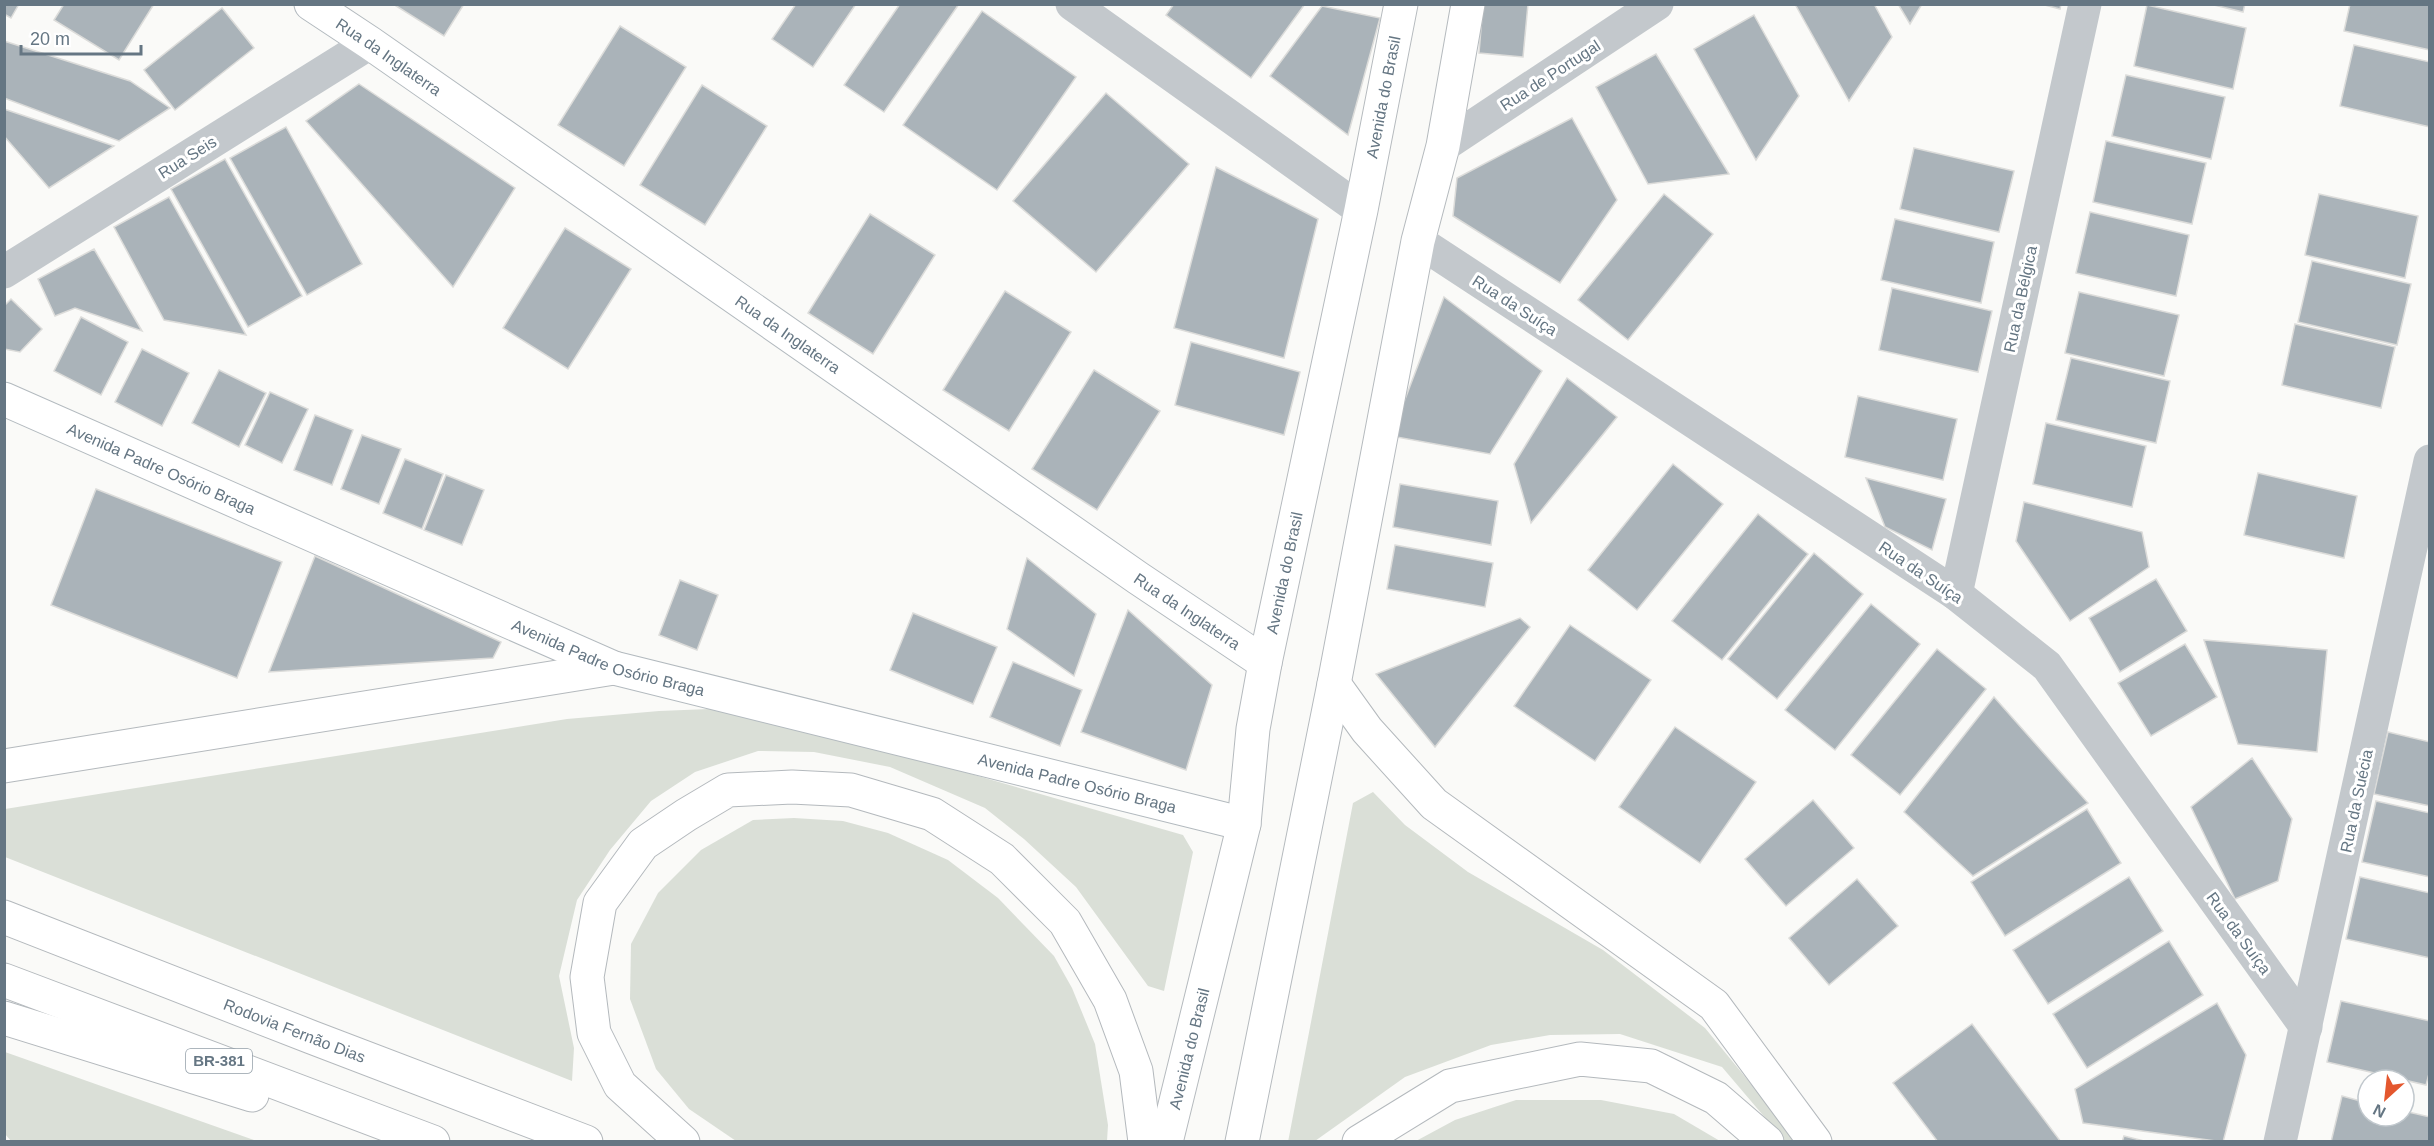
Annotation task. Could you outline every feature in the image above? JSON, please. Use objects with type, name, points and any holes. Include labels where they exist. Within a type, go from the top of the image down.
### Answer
[{"type":"main road","name":"Rua da Inglaterra","points":[[311,4],[1118,565],[1265,663]]},
{"type":"main road","name":"Avenida do Brasil","points":[[1166,1142],[1244,824],[1253,729],[1265,663],[1361,210],[1401,4]]},
{"type":"main road","points":[[1242,1142],[1334,684],[1418,241],[1443,146],[1468,4]]},
{"type":"main road","name":"Avenida Padre Osório Braga","points":[[4,399],[614,668],[1244,824]]},
{"type":"main road","points":[[4,765],[614,668]]},
{"type":"main road","points":[[1334,684],[1367,730],[1434,804],[1714,1005],[1815,1142]]},
{"type":"main road","points":[[683,1142],[620,1085],[594,1033],[586,976],[600,903],[643,844],[686,815],[728,790],[792,787],[851,790],[932,814],[1002,859],[1065,922],[1110,1000],[1129,1050],[1136,1071],[1145,1142]]},
{"type":"main road","name":"Rodovia Fernão Dias","points":[[4,917],[586,1142]]},
{"type":"main road","name":"BR-381","points":[[4,980],[432,1142]]},
{"type":"main road","name":"BR-381","points":[[4,1018],[402,1142]]},
{"type":"main road","points":[[1359,1142],[1450,1086],[1580,1059],[1651,1066],[1716,1098],[1767,1142]]},
{"type":"street","points":[[1072,4],[1361,210]]},
{"type":"street","name":"Rua de Portugal","points":[[1443,146],[1657,4]]},
{"type":"street","name":"Rua da Bélgica","points":[[1956,594],[2085,4]]},
{"type":"street","name":"Rua Seis","points":[[4,272],[370,43]]},
{"type":"street","name":"Rua da Suíça","points":[[1418,241],[1956,594],[2047,666],[2306,1027]]},
{"type":"street","name":"Rua da Suécia","points":[[2280,1142],[2430,461]]},
{"type":"shaded area","points":[[734,708],[1183,835],[1193,852],[1164,991],[1148,986],[1076,887],[1024,839],[985,808],[890,767],[814,752],[758,751],[695,772],[651,801],[610,850],[577,900],[559,976],[574,1048],[572,1081],[5,857],[5,809],[567,719],[659,711]]},
{"type":"shaded area","points":[[1373,792],[1405,825],[1468,872],[1603,950],[1705,1028],[1798,1141],[1785,1141],[1722,1067],[1620,1034],[1550,1035],[1491,1045],[1405,1077],[1315,1141],[1288,1142],[1353,803]]},
{"type":"shaded area","points":[[794,818],[843,821],[888,833],[948,860],[998,898],[1054,956],[1072,988],[1095,1044],[1108,1125],[1107,1141],[736,1141],[689,1109],[656,1069],[630,999],[631,944],[658,893],[701,850],[753,820]]},
{"type":"shaded area","points":[[5,1052],[257,1141],[11,1141],[5,1134]]},
{"type":"shaded area","points":[[1516,1100],[1601,1100],[1674,1114],[1720,1141],[1416,1141],[1455,1120]]},
{"type":"building","points":[[4,4],[19,4],[11,18],[4,14]]},
{"type":"building","points":[[64,4],[154,4],[119,60],[54,20]]},
{"type":"building","points":[[393,4],[464,4],[444,36]]},
{"type":"building","points":[[796,4],[856,4],[813,67],[772,39]]},
{"type":"building","points":[[900,4],[959,4],[884,112],[844,85]]},
{"type":"building","points":[[1174,4],[1305,4],[1251,78],[1166,15]]},
{"type":"building","points":[[1483,4],[1528,4],[1523,57],[1479,53]]},
{"type":"building","points":[[1795,4],[1874,4],[1892,37],[1849,101]]},
{"type":"building","points":[[1898,4],[1922,4],[1910,24]]},
{"type":"building","points":[[2041,4],[2061,4],[2060,9]]},
{"type":"building","points":[[2210,4],[2245,4],[2243,12]]},
{"type":"building","points":[[2350,4],[2430,4],[2430,50],[2344,31]]},
{"type":"building","points":[[2147,5],[2246,28],[2233,89],[2134,66]]},
{"type":"building","points":[[1322,6],[1380,18],[1348,135],[1270,76]]},
{"type":"building","points":[[222,8],[254,48],[175,110],[144,70]]},
{"type":"building","points":[[982,11],[1076,77],[997,190],[903,125]]},
{"type":"building","points":[[1754,15],[1799,96],[1756,160],[1694,49]]},
{"type":"building","points":[[620,26],[686,67],[624,166],[558,125]]},
{"type":"building","points":[[4,41],[130,81],[170,108],[119,141],[4,98]]},
{"type":"building","points":[[2354,45],[2430,62],[2430,127],[2340,106]]},
{"type":"building","points":[[1656,54],[1729,174],[1648,184],[1596,87]]},
{"type":"building","points":[[2126,75],[2225,97],[2211,159],[2112,136]]},
{"type":"building","points":[[359,84],[515,188],[453,287],[306,121]]},
{"type":"building","points":[[702,85],[767,126],[705,225],[640,185]]},
{"type":"building","points":[[1106,93],[1189,164],[1096,272],[1013,201]]},
{"type":"building","points":[[4,109],[114,146],[49,188],[4,136]]},
{"type":"building","points":[[1572,118],[1617,200],[1560,283],[1453,216],[1457,178]]},
{"type":"building","points":[[286,127],[362,264],[307,295],[230,158]]},
{"type":"building","points":[[2106,141],[2206,163],[2192,224],[2093,202]]},
{"type":"building","points":[[1914,148],[2014,171],[1999,232],[1900,209]]},
{"type":"building","points":[[225,159],[302,296],[248,327],[171,189]]},
{"type":"building","points":[[1216,167],[1318,219],[1284,358],[1174,328]]},
{"type":"building","points":[[1664,194],[1713,234],[1628,340],[1578,300]]},
{"type":"building","points":[[2319,194],[2418,216],[2405,278],[2305,255]]},
{"type":"building","points":[[169,197],[246,335],[164,320],[114,227]]},
{"type":"building","points":[[2090,212],[2189,235],[2176,296],[2076,273]]},
{"type":"building","points":[[870,214],[935,255],[873,354],[808,313]]},
{"type":"building","points":[[1895,219],[1994,242],[1981,303],[1881,280]]},
{"type":"building","points":[[565,228],[631,269],[568,369],[503,328]]},
{"type":"building","points":[[94,249],[142,331],[75,308],[55,316],[38,279]]},
{"type":"building","points":[[2312,261],[2411,284],[2397,345],[2298,322]]},
{"type":"building","points":[[1892,288],[1992,311],[1978,372],[1879,350]]},
{"type":"building","points":[[1005,291],[1071,332],[1009,431],[943,390]]},
{"type":"building","points":[[2079,292],[2179,315],[2164,376],[2065,353]]},
{"type":"building","points":[[1444,297],[1542,371],[1490,454],[1391,436]]},
{"type":"building","points":[[11,299],[42,329],[20,352],[4,349],[4,306]]},
{"type":"building","points":[[81,317],[128,342],[101,395],[54,371]]},
{"type":"building","points":[[2295,324],[2395,347],[2381,408],[2282,385]]},
{"type":"building","points":[[1191,342],[1300,372],[1284,435],[1175,405]]},
{"type":"building","points":[[142,349],[189,373],[162,426],[115,402]]},
{"type":"building","points":[[2071,358],[2170,381],[2156,443],[2056,420]]},
{"type":"building","points":[[219,370],[266,393],[239,447],[192,423]]},
{"type":"building","points":[[1094,370],[1160,411],[1097,510],[1032,469]]},
{"type":"building","points":[[1567,378],[1617,417],[1531,523],[1514,464]]},
{"type":"building","points":[[270,392],[308,409],[282,463],[245,445]]},
{"type":"building","points":[[1858,396],[1957,419],[1943,480],[1845,457]]},
{"type":"building","points":[[315,415],[353,430],[332,485],[294,470]]},
{"type":"building","points":[[2046,423],[2146,446],[2132,507],[2033,484]]},
{"type":"building","points":[[362,435],[401,449],[379,504],[341,489]]},
{"type":"building","points":[[405,459],[443,474],[422,529],[383,513]]},
{"type":"building","points":[[1673,464],[1723,504],[1637,610],[1588,570]]},
{"type":"building","points":[[2258,473],[2357,496],[2344,558],[2244,535]]},
{"type":"building","points":[[446,475],[484,490],[462,545],[424,530]]},
{"type":"building","points":[[1866,478],[1946,499],[1932,550],[1885,527]]},
{"type":"building","points":[[1400,484],[1498,501],[1491,545],[1393,527]]},
{"type":"building","points":[[96,489],[282,562],[237,678],[51,605]]},
{"type":"building","points":[[2024,502],[2142,532],[2149,567],[2070,621],[2016,541]]},
{"type":"building","points":[[1758,514],[1808,554],[1722,660],[1672,621]]},
{"type":"building","points":[[1395,545],[1493,563],[1485,607],[1387,589]]},
{"type":"building","points":[[1814,553],[1863,594],[1777,699],[1728,659]]},
{"type":"building","points":[[315,556],[501,642],[493,658],[269,672]]},
{"type":"building","points":[[1027,558],[1096,614],[1074,676],[1007,629]]},
{"type":"building","points":[[2156,579],[2187,631],[2120,672],[2089,618]]},
{"type":"building","points":[[680,580],[718,595],[697,650],[659,635]]},
{"type":"building","points":[[1871,604],[1920,644],[1835,750],[1785,710]]},
{"type":"building","points":[[1128,610],[1212,685],[1186,770],[1081,732]]},
{"type":"building","points":[[913,613],[997,647],[973,704],[890,670]]},
{"type":"building","points":[[1520,618],[1530,627],[1435,747],[1376,674]]},
{"type":"building","points":[[1570,625],[1651,680],[1595,761],[1514,706]]},
{"type":"building","points":[[2204,640],[2327,650],[2317,752],[2238,744]]},
{"type":"building","points":[[2185,644],[2217,697],[2151,736],[2118,683]]},
{"type":"building","points":[[1937,649],[1986,689],[1900,795],[1851,755]]},
{"type":"building","points":[[1013,662],[1082,690],[1060,746],[990,717]]},
{"type":"building","points":[[1994,697],[2088,803],[1973,876],[1904,812]]},
{"type":"building","points":[[1675,727],[1756,782],[1700,863],[1619,807]]},
{"type":"building","points":[[2388,732],[2430,742],[2430,806],[2374,794]]},
{"type":"building","points":[[2252,758],[2292,819],[2278,881],[2235,899],[2191,807]]},
{"type":"building","points":[[1813,800],[1854,848],[1786,906],[1745,859]]},
{"type":"building","points":[[2376,801],[2430,813],[2430,877],[2362,862]]},
{"type":"building","points":[[2087,809],[2121,863],[2005,936],[1971,882]]},
{"type":"building","points":[[2129,877],[2163,931],[2048,1004],[2013,950]]},
{"type":"building","points":[[2360,877],[2430,893],[2430,958],[2346,939]]},
{"type":"building","points":[[1857,879],[1898,926],[1829,985],[1789,938]]},
{"type":"building","points":[[2169,941],[2203,995],[2087,1068],[2053,1014]]},
{"type":"building","points":[[2341,1001],[2430,1021],[2430,1070],[2426,1085],[2416,1083],[2416,1068],[2356,1069],[2327,1062]]},
{"type":"building","points":[[2217,1003],[2246,1055],[2223,1142],[2083,1123],[2075,1089]]},
{"type":"building","points":[[1972,1024],[2061,1142],[1938,1142],[1893,1083]]},
{"type":"building","points":[[2342,1096],[2356,1100],[2356,1128],[2416,1128],[2416,1114],[2430,1117],[2430,1142],[2331,1142]]},
{"type":"building","points":[[2124,1136],[2148,1142],[2122,1142]]}]
